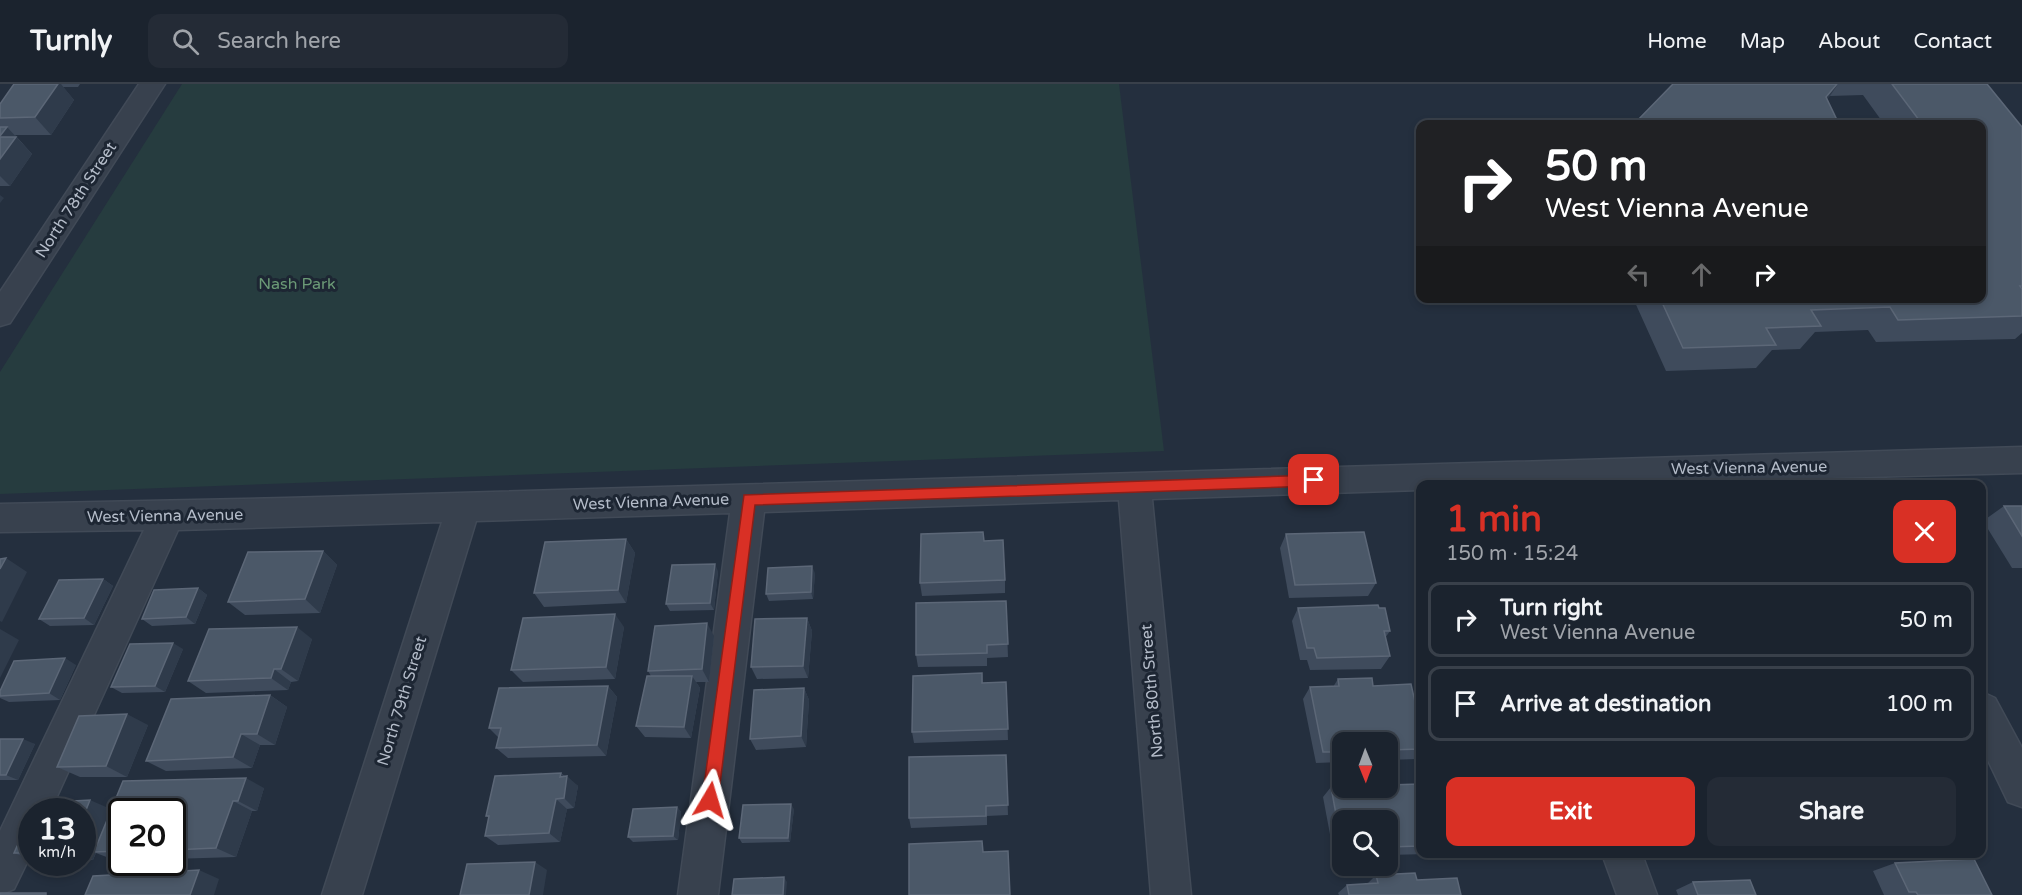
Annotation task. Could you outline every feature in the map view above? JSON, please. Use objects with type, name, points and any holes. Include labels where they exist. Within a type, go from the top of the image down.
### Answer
[{"type":"street","name":"North 78th Street","points":[[0,315],[152,84]]},
{"type":"street","name":"West Vienna Avenue","points":[[1437,480],[1858,475],[2022,460]]},
{"type":"street","name":"West Vienna Avenue","points":[[0,518],[167,517],[1416,480]]},
{"type":"street","name":"North 80th Street","points":[[1134,487],[1171,895]]},
{"type":"street","points":[[698,895],[749,499]]},
{"type":"street","name":"North 79th Street","points":[[342,895],[463,507]]},
{"type":"street","points":[[0,875],[167,517]]},
{"type":"street","points":[[1986,718],[2022,788]]},
{"type":"street","points":[[1623,858],[1637,895]]},
{"type":"green space","name":"Nash Park","points":[[182,84],[1119,84],[1164,451],[0,494],[0,372]]},
{"type":"building","points":[[14,84],[58,84],[35,117],[0,118],[0,104]]},
{"type":"building","points":[[1673,84],[1837,84],[1826,97],[1837,120],[1638,120]]},
{"type":"building","points":[[1892,84],[1987,84],[2022,127],[2022,286],[2020,286],[2022,316],[1898,320],[1890,307],[1811,310],[1821,326],[1766,328],[1776,345],[1683,348],[1662,303],[1986,303],[1986,120],[1919,120]]},
{"type":"building","points":[[0,127],[7,127],[0,136]]},
{"type":"building","points":[[0,137],[16,137],[0,159]]},
{"type":"building","points":[[2004,506],[2022,506],[2022,536]]},
{"type":"building","points":[[983,532],[984,541],[1003,540],[1005,580],[920,583],[921,534]]},
{"type":"building","points":[[1364,532],[1376,583],[1295,585],[1286,534]]},
{"type":"building","points":[[626,539],[618,590],[534,593],[545,542]]},
{"type":"building","points":[[323,551],[305,599],[228,602],[248,552]]},
{"type":"building","points":[[6,558],[0,569],[0,559]]},
{"type":"building","points":[[715,564],[710,603],[666,604],[672,565]]},
{"type":"building","points":[[812,566],[811,592],[766,594],[768,568]]},
{"type":"building","points":[[103,579],[84,618],[39,619],[59,580]]},
{"type":"building","points":[[198,588],[186,617],[142,619],[154,590]]},
{"type":"building","points":[[1006,601],[1008,644],[987,645],[987,653],[916,655],[916,603]]},
{"type":"building","points":[[1378,605],[1379,608],[1385,608],[1390,631],[1384,631],[1390,656],[1317,658],[1314,648],[1307,648],[1298,608]]},
{"type":"building","points":[[615,614],[606,667],[511,670],[523,618]]},
{"type":"building","points":[[807,618],[803,666],[751,667],[755,619]]},
{"type":"building","points":[[707,623],[702,669],[648,671],[655,626]]},
{"type":"building","points":[[297,627],[281,669],[274,669],[271,678],[188,681],[209,629]]},
{"type":"building","points":[[173,643],[155,686],[111,687],[130,644]]},
{"type":"building","points":[[65,658],[49,693],[0,696],[0,691],[14,661]]},
{"type":"building","points":[[982,673],[982,683],[1006,682],[1008,729],[912,732],[913,676]]},
{"type":"building","points":[[647,676],[692,676],[684,727],[636,726]]},
{"type":"building","points":[[1372,678],[1373,686],[1411,684],[1416,706],[1416,749],[1398,750],[1398,732],[1332,732],[1332,752],[1323,752],[1310,687],[1339,686],[1338,679]]},
{"type":"building","points":[[608,686],[597,745],[496,748],[501,728],[489,728],[499,688]]},
{"type":"building","points":[[804,688],[801,736],[750,739],[754,690]]},
{"type":"building","points":[[270,695],[257,734],[241,734],[233,757],[146,761],[171,699]]},
{"type":"building","points":[[127,714],[106,766],[57,767],[79,716]]},
{"type":"building","points":[[0,739],[23,739],[6,775],[0,775]]},
{"type":"building","points":[[1006,755],[1008,805],[986,806],[986,816],[909,818],[909,757]]},
{"type":"building","points":[[561,773],[560,777],[567,776],[564,798],[556,799],[549,833],[485,836],[489,816],[486,816],[495,776]]},
{"type":"building","points":[[246,778],[238,801],[233,801],[216,848],[186,849],[186,798],[116,798],[123,781]]},
{"type":"building","points":[[1416,784],[1416,846],[1398,847],[1398,810],[1335,810],[1333,798],[1398,798],[1398,785]]},
{"type":"building","points":[[791,804],[788,838],[739,838],[743,805]]},
{"type":"building","points":[[677,807],[673,836],[628,837],[633,809]]},
{"type":"building","points":[[108,818],[108,852],[96,852]]},
{"type":"building","points":[[982,841],[983,852],[1008,851],[1010,895],[909,895],[909,844]]},
{"type":"building","points":[[1974,859],[1992,895],[1918,895],[1916,892],[1909,892],[1895,863]]},
{"type":"building","points":[[535,862],[529,895],[460,895],[467,864]]},
{"type":"building","points":[[199,870],[190,895],[85,895],[93,876],[186,876],[186,871]]},
{"type":"building","points":[[1415,873],[1417,880],[1457,878],[1461,895],[1349,895],[1347,885],[1378,883],[1376,876],[1398,876],[1398,874]]},
{"type":"building","points":[[784,877],[783,895],[732,895],[734,879]]},
{"type":"building","points":[[1750,880],[1756,895],[1698,895],[1693,882]]},
{"type":"building","points":[[0,893],[46,893],[46,895],[0,895]]},
{"type":"route","points":[[710,800],[749,499],[1314,480]]}]
